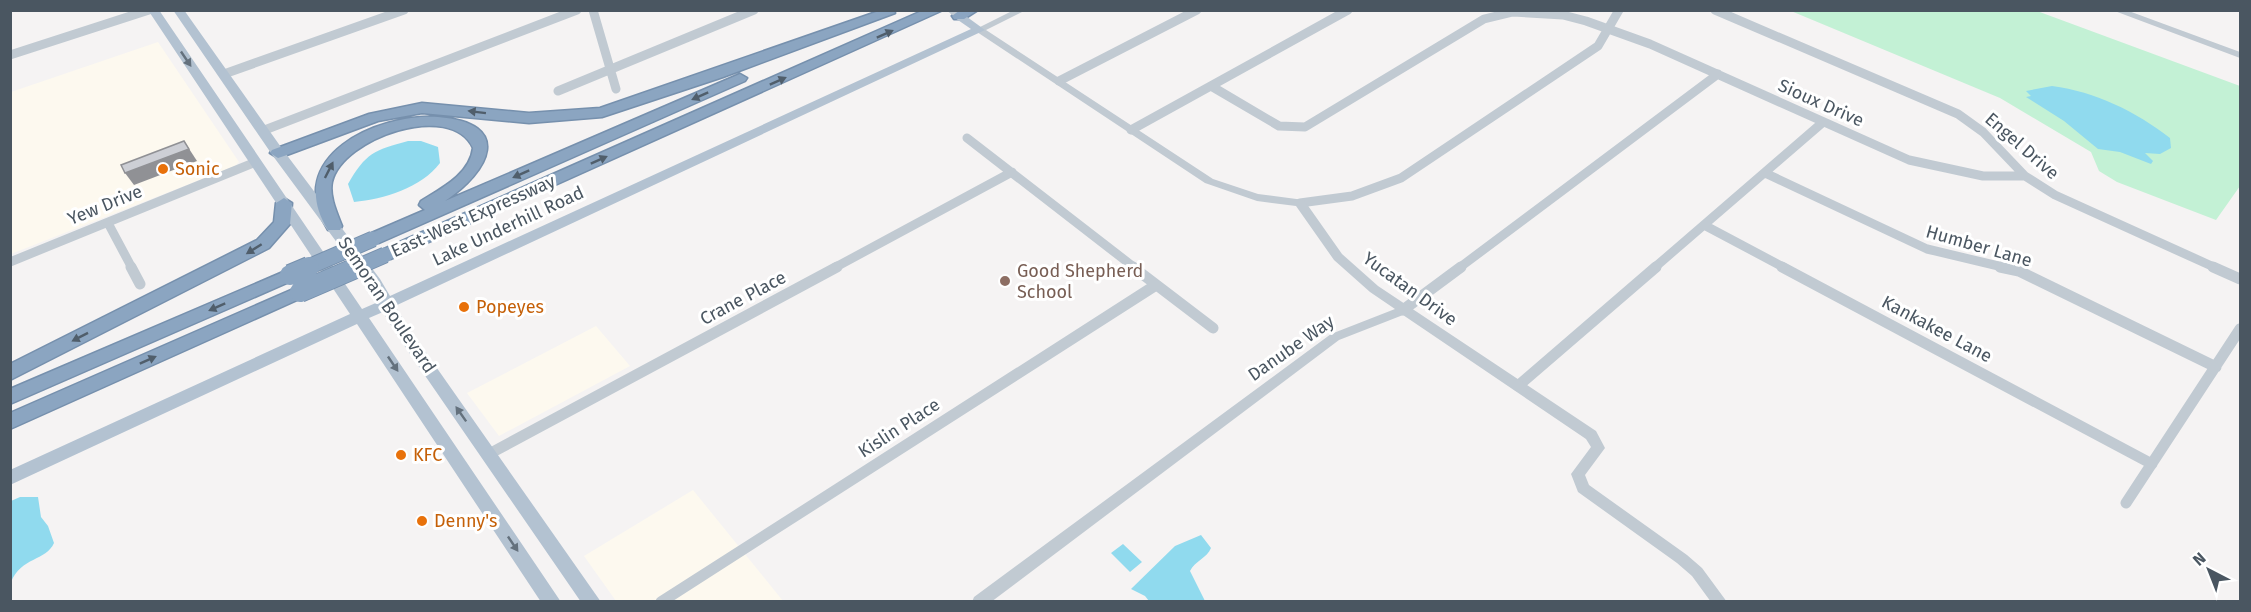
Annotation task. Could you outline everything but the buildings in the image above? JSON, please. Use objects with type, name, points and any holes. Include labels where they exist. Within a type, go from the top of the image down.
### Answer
[{"type":"highway","points":[[954,14],[972,10]]},
{"type":"highway","points":[[278,153],[374,117],[422,108],[529,118],[602,112],[634,103],[892,12]]},
{"type":"highway","name":"East-West Expressway","points":[[10,397],[892,12]]},
{"type":"highway","name":"East-West Expressway","points":[[13,421],[930,14]]},
{"type":"highway","points":[[334,226],[325,199],[324,182],[329,167],[354,144],[393,127],[416,122],[454,124],[470,130],[479,141],[481,151],[476,165],[465,178],[448,192],[373,239]]},
{"type":"highway","points":[[10,373],[263,244],[282,224],[284,204]]},
{"type":"main road","name":"Semoran Boulevard","points":[[151,10],[256,162],[358,317],[393,364],[552,602]]},
{"type":"main road","name":"Semoran Boulevard","points":[[178,10],[262,131],[334,226],[387,304],[400,328],[592,602]]},
{"type":"main road","points":[[954,14],[979,30]]},
{"type":"main road","name":"Lake Underhill Road","points":[[10,478],[979,30]]},
{"type":"main road","name":"Yew Drive","points":[[256,162],[278,153]]},
{"type":"street","points":[[10,42],[14,54],[151,10]]},
{"type":"street","points":[[224,75],[404,10]]},
{"type":"street","points":[[262,131],[577,10]]},
{"type":"street","points":[[593,10],[616,89]]},
{"type":"street","points":[[558,91],[754,10]]},
{"type":"street","name":"Lake Underhill Road","points":[[979,30],[1022,10]]},
{"type":"street","points":[[1059,81],[1197,10]]},
{"type":"street","points":[[1131,130],[1348,10]]},
{"type":"street","points":[[979,30],[1186,167],[1219,185],[1257,197],[1300,203],[1340,200],[1382,189],[1401,178],[1598,46],[1611,29],[1619,10]]},
{"type":"street","name":"Engel Drive","points":[[1715,10],[1958,114],[1983,132],[2025,176],[2055,195],[2241,279]]},
{"type":"street","points":[[2116,10],[2241,55]]},
{"type":"street","name":"Sioux Drive","points":[[1211,86],[1279,126],[1305,127],[1484,19],[1513,12],[1563,15],[1611,29],[1718,74],[1822,123],[1909,160],[1941,169],[1983,176],[2025,176]]},
{"type":"street","name":"Danube Way","points":[[979,602],[1335,337],[1403,310],[1718,74]]},
{"type":"street","points":[[1518,386],[1822,123]]},
{"type":"street","points":[[967,138],[1213,328]]},
{"type":"street","name":"Yew Drive","points":[[10,262],[256,162]]},
{"type":"street","name":"Crane Place","points":[[489,454],[1012,172]]},
{"type":"street","name":"Humber Lane","points":[[1765,173],[1927,249],[2019,271],[2216,367]]},
{"type":"street","name":"Yucatan Drive","points":[[1300,203],[1338,257],[1354,273],[1403,310],[1596,440],[1597,453],[1578,474],[1583,488],[1682,559],[1697,572],[1720,602]]},
{"type":"street","points":[[108,223],[140,284]]},
{"type":"street","name":"Kankakee Lane","points":[[1704,225],[2152,464]]},
{"type":"street","name":"Kislin Place","points":[[661,602],[1156,285]]},
{"type":"street","points":[[2126,503],[2241,328]]},
{"type":"shaded area","points":[[158,42],[239,162],[235,166],[11,254],[11,92]]},
{"type":"shaded area","points":[[596,326],[630,366],[499,436],[467,393]]},
{"type":"shaded area","points":[[693,490],[783,601],[616,601],[584,556]]},
{"type":"green space","points":[[1791,11],[2037,11],[2240,86],[2240,186],[2216,220],[2117,182],[2099,171],[2091,152],[2000,98]]},
{"type":"water","points":[[2052,86],[2084,93],[2129,111],[2170,138],[2171,148],[2160,154],[2145,153],[2153,161],[2151,164],[2120,152],[2098,149],[2064,121],[2026,97],[2031,96],[2026,91]]},
{"type":"water","points":[[408,141],[421,141],[438,147],[440,163],[423,179],[401,191],[354,202],[348,184],[360,165],[379,150]]},
{"type":"water","points":[[20,497],[38,497],[41,517],[48,526],[54,543],[45,553],[21,568],[11,582],[11,501]]},
{"type":"water","points":[[1201,535],[1211,548],[1190,571],[1205,601],[1149,601],[1145,596],[1131,589],[1175,546]]},
{"type":"water","points":[[1123,544],[1142,562],[1130,572],[1111,553]]},
{"type":"place","name":"Sonic","points":[[163,169]]},
{"type":"place","name":"Good Shepherd School","points":[[1005,281]]},
{"type":"place","name":"Popeyes","points":[[464,307]]},
{"type":"place","name":"KFC","points":[[401,455]]},
{"type":"place","name":"Denny's","points":[[422,521]]}]
